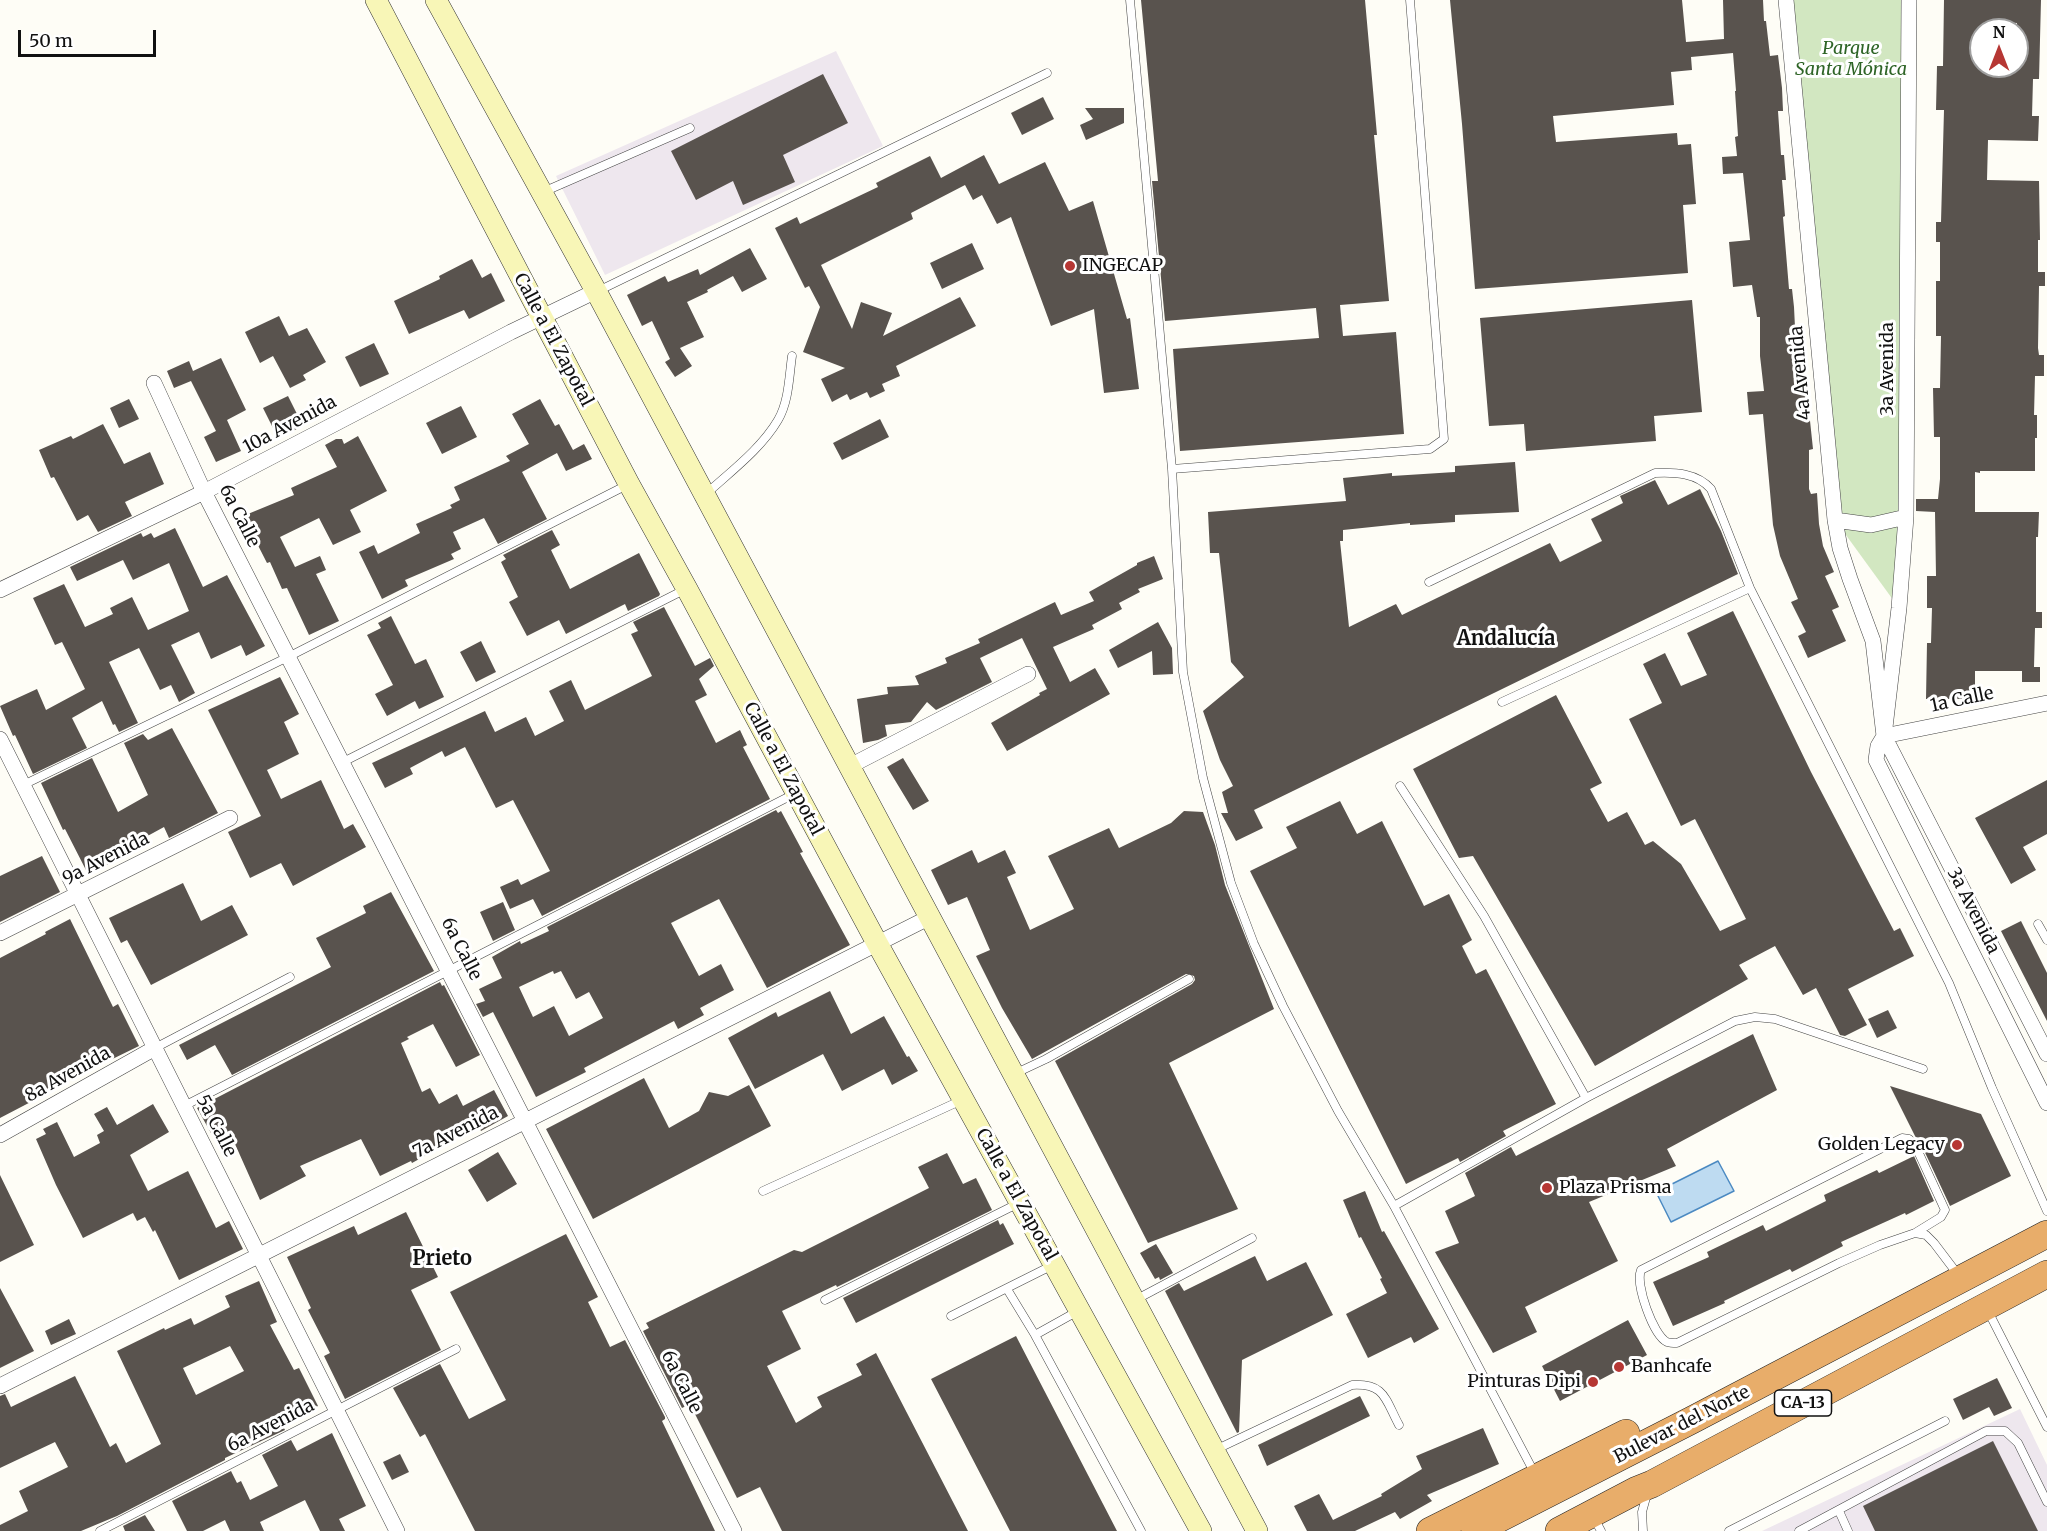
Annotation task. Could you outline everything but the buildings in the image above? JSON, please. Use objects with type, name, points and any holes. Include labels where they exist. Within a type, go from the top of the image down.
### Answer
[{"type":"highway","name":"Bulevar del Norte","points":[[1475,1531],[2047,1234]]},
{"type":"highway","name":"Bulevar del Norte","points":[[1559,1531],[1596,1523],[1645,1487],[2047,1274]]},
{"type":"highway","points":[[1430,1531],[1639,1426],[1692,1420]]},
{"type":"highway","points":[[1540,1531],[1621,1491],[1645,1487]]},
{"type":"street","name":"Calle a El Zapotal","points":[[376,0],[540,318],[629,484],[1197,1530]]},
{"type":"street","points":[[436,0],[596,291],[1257,1531]]},
{"type":"street","name":"4a Avenida","points":[[1786,0],[1835,520],[1840,548],[1873,641],[1884,736]]},
{"type":"street","name":"3a Avenida","points":[[1909,0],[1906,517],[1899,608],[1884,736],[1878,746],[1876,760],[2047,1103]]},
{"type":"street","name":"10a Avenida","points":[[0,590],[204,492],[596,291]]},
{"type":"street","name":"6a Calle","points":[[154,383],[204,492],[734,1531]]},
{"type":"street","points":[[1835,520],[1870,525],[1906,517]]},
{"type":"street","points":[[850,766],[1028,674]]},
{"type":"street","name":"1a Calle","points":[[1884,736],[2047,703]]},
{"type":"street","name":"3a Avenida","points":[[1884,736],[2047,1054]]},
{"type":"street","name":"5a Calle","points":[[0,739],[397,1531]]},
{"type":"street","name":"9a Avenida","points":[[0,933],[230,818]]},
{"type":"street","name":"7a Avenida","points":[[0,1386],[930,916]]},
{"type":"street","name":"8a Avenida","points":[[0,1135],[155,1048]]},
{"type":"lane","points":[[1130,0],[1172,470],[1183,672],[1203,778],[1232,883],[1254,944],[1283,1006],[1338,1111],[1394,1206],[1537,1478]]},
{"type":"lane","points":[[1172,470],[1430,449],[1444,439],[1410,0]]},
{"type":"lane","points":[[596,291],[1047,73]]},
{"type":"lane","points":[[542,192],[690,128]]},
{"type":"lane","points":[[705,495],[762,441],[778,419],[787,397],[792,356]]},
{"type":"lane","points":[[1429,582],[1655,472],[1680,473],[1706,482],[1711,489],[1749,588],[1949,983],[1992,1088],[2047,1211]]},
{"type":"lane","points":[[23,785],[288,657],[629,484]]},
{"type":"lane","points":[[1502,702],[1749,588]]},
{"type":"lane","points":[[343,762],[687,589]]},
{"type":"lane","points":[[1400,786],[1484,916],[1586,1098]]},
{"type":"lane","points":[[184,1106],[796,793]]},
{"type":"lane","points":[[2038,924],[2047,940]]},
{"type":"lane","points":[[155,1048],[290,977]]},
{"type":"lane","points":[[1014,1074],[1046,1059],[1189,980]]},
{"type":"lane","points":[[1394,1206],[1586,1098],[1735,1021],[1755,1017],[1775,1018],[1923,1069]]},
{"type":"lane","points":[[763,1191],[963,1099]]},
{"type":"lane","points":[[1915,1233],[1941,1216],[1945,1210],[1916,1147],[1909,1139],[1902,1138],[1641,1270],[1638,1282],[1658,1333],[1667,1342],[1677,1343],[1839,1263],[1915,1233],[1926,1235],[1934,1243],[1961,1280]]},
{"type":"lane","points":[[825,1300],[1020,1203]]},
{"type":"lane","points":[[1134,1300],[1252,1238]]},
{"type":"lane","points":[[951,1316],[1054,1265]]},
{"type":"lane","points":[[1007,1289],[1035,1335],[1141,1531]]},
{"type":"lane","points":[[1985,1305],[2047,1427]]},
{"type":"lane","points":[[1035,1335],[1079,1311]]},
{"type":"lane","name":"6a Avenida","points":[[100,1531],[456,1349]]},
{"type":"lane","points":[[1214,1451],[1352,1385],[1368,1384],[1381,1391],[1399,1425]]},
{"type":"lane","points":[[1729,1531],[1945,1421]]},
{"type":"lane","points":[[1799,1531],[1986,1431],[2005,1431],[2018,1443],[2047,1502]]},
{"type":"lane","points":[[1643,1531],[1645,1487]]},
{"type":"lane","points":[[1839,1511],[1848,1531]]},
{"type":"shaded area","points":[[836,51],[883,146],[605,275],[556,176]]},
{"type":"shaded area","points":[[2020,1409],[2047,1465],[2047,1531],[1762,1531]]},
{"type":"green space","name":"Parque Santa Mónica","points":[[1789,0],[1909,0],[1899,608],[1835,520]]},
{"type":"water","points":[[1718,1161],[1734,1191],[1671,1222],[1656,1192]]},
{"type":"place","name":"INGECAP","points":[[1070,266]]},
{"type":"place","name":"Golden Legacy","points":[[1957,1145]]},
{"type":"place","name":"Plaza Prisma","points":[[1547,1188]]},
{"type":"place","name":"Banhcafe","points":[[1619,1367]]},
{"type":"place","name":"Pinturas Dipi","points":[[1593,1382]]},
{"type":"district","name":"Andalucía","points":[[1506,639]]},
{"type":"district","name":"Prieto","points":[[442,1259]]}]
